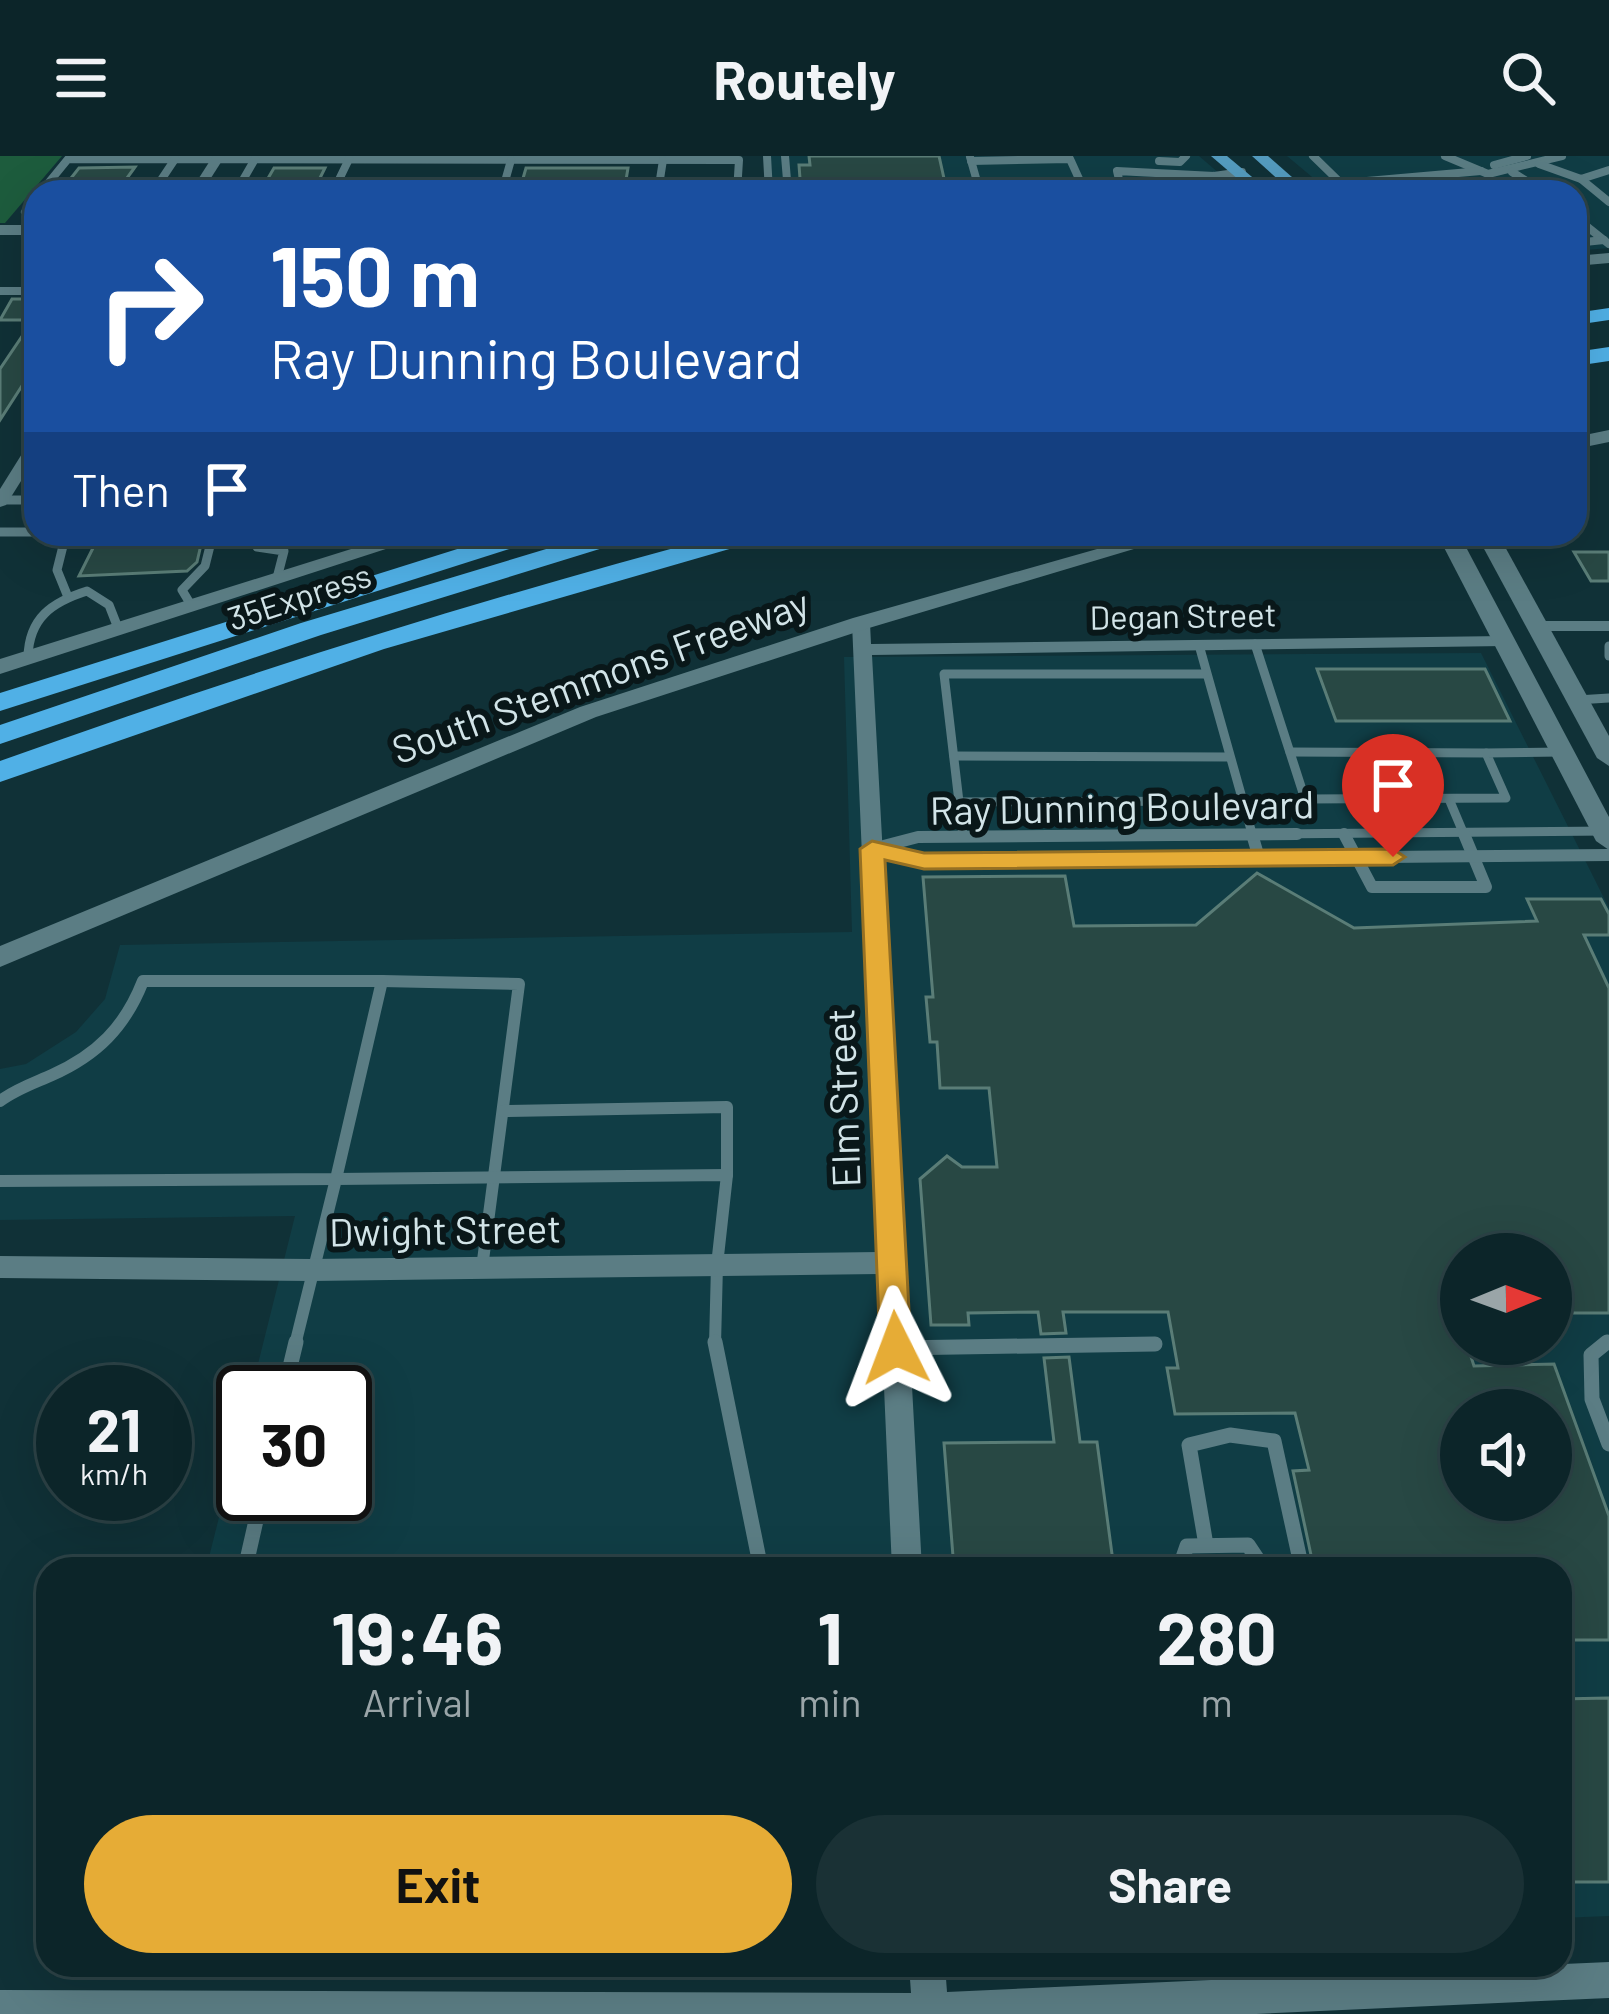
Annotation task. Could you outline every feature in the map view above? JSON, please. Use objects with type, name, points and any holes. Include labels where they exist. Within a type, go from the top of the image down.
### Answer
[{"type":"highway","points":[[0,702],[482,546]]},
{"type":"highway","points":[[458,554],[488,546]]},
{"type":"highway","name":"35Express","points":[[0,735],[311,629],[583,546]]},
{"type":"highway","name":"South Stemmons Freeway","points":[[0,772],[357,648],[513,599],[710,546]]},
{"type":"main road","points":[[1218,156],[1250,180]]},
{"type":"main road","points":[[1259,157],[1286,180]]},
{"type":"main road","points":[[0,667],[374,546]]},
{"type":"main road","name":"South Stemmons Freeway","points":[[0,957],[588,712],[862,636],[1136,546]]},
{"type":"main road","points":[[1455,546],[1608,840]]},
{"type":"main road","points":[[1494,546],[1609,758]]},
{"type":"main road","points":[[1474,578],[1516,617],[1538,626]]},
{"type":"street","points":[[1,501],[24,474]]},
{"type":"street","points":[[1538,626],[1609,626]]},
{"type":"street","name":"Degan Street","points":[[862,636],[1199,645],[1504,641]]},
{"type":"street","name":"Elm Street","points":[[862,636],[906,1557]]},
{"type":"street","name":"Dwight Street","points":[[0,1267],[311,1270],[891,1263]]},
{"type":"street","points":[[928,1977],[930,2013]]},
{"type":"street","points":[[0,2008],[930,2013],[1609,1980]]},
{"type":"lane","points":[[1159,161],[1180,162],[1186,156]]},
{"type":"lane","points":[[1259,157],[1270,156]]},
{"type":"lane","points":[[1312,156],[1341,180]]},
{"type":"lane","points":[[1445,156],[1481,171]]},
{"type":"lane","points":[[1464,156],[1498,166],[1527,156]]},
{"type":"lane","points":[[1379,180],[1512,172],[1562,156]]},
{"type":"lane","points":[[51,180],[68,159],[218,158],[740,160],[738,180]]},
{"type":"lane","points":[[970,159],[1070,158]]},
{"type":"lane","points":[[161,180],[175,159]]},
{"type":"lane","points":[[243,180],[254,159]]},
{"type":"lane","points":[[339,180],[350,159]]},
{"type":"lane","points":[[505,180],[511,160]]},
{"type":"lane","points":[[660,180],[663,160]]},
{"type":"lane","points":[[1538,164],[1581,179],[1609,170]]},
{"type":"lane","points":[[1119,180],[1117,171],[1169,170],[1214,176]]},
{"type":"lane","points":[[1205,180],[1242,172]]},
{"type":"lane","points":[[1512,172],[1525,180]]},
{"type":"lane","points":[[63,546],[57,570],[68,596]]},
{"type":"lane","points":[[191,605],[182,590],[195,582],[212,546]]},
{"type":"lane","points":[[256,546],[284,551],[277,578]]},
{"type":"lane","points":[[28,657],[29,629],[45,607],[68,596],[87,591],[109,605],[118,628]]},
{"type":"lane","points":[[1255,644],[1305,799],[1506,798],[1486,753]]},
{"type":"lane","points":[[1199,645],[1258,858]]},
{"type":"lane","points":[[1609,646],[1609,656]]},
{"type":"lane","points":[[963,836],[944,674],[1207,674]]},
{"type":"lane","points":[[1577,700],[1609,698]]},
{"type":"lane","points":[[1290,752],[1562,752]]},
{"type":"lane","points":[[954,757],[1229,757]]},
{"type":"lane","points":[[1344,833],[1372,887],[1486,886],[1449,799]]},
{"type":"lane","points":[[959,802],[1240,801]]},
{"type":"lane","name":"Ray Dunning Boulevard","points":[[872,849],[918,837],[963,836],[1463,832],[1608,840]]},
{"type":"lane","points":[[1145,835],[1151,859]]},
{"type":"lane","points":[[1025,836],[1030,860]]},
{"type":"lane","name":"Ray Dunning Boulevard","points":[[872,849],[924,861],[1473,856],[1608,840]]},
{"type":"lane","points":[[0,1101],[66,1070],[111,1040],[131,1016],[143,981],[519,984],[482,1268]]},
{"type":"lane","points":[[290,1365],[382,981]]},
{"type":"lane","points":[[503,1111],[727,1107],[715,1351],[758,1557]]},
{"type":"lane","points":[[0,1181],[727,1175]]},
{"type":"lane","points":[[1609,1341],[1592,1355],[1592,1399],[1609,1444]]},
{"type":"lane","points":[[896,1348],[1155,1344]]},
{"type":"lane","points":[[1206,1545],[1189,1444],[1230,1435],[1274,1442],[1300,1557]]},
{"type":"lane","points":[[248,1557],[256,1521]]},
{"type":"lane","points":[[1183,1557],[1187,1546],[1248,1544],[1256,1557]]},
{"type":"shaded area","points":[[770,156],[1199,156],[1227,180],[771,180]]},
{"type":"shaded area","points":[[1287,156],[1609,156],[1609,248],[1587,250],[1587,180],[1316,180]]},
{"type":"shaded area","points":[[1481,653],[1609,908],[1609,1916],[1572,1918],[1572,1557],[209,1557],[218,1521],[372,1521],[372,1365],[258,1365],[295,1216],[0,1220],[0,1069],[26,1064],[76,1032],[105,999],[120,945],[852,932],[844,657]]},
{"type":"green space","points":[[0,156],[62,156],[42,180],[24,180],[24,201],[0,223]]},
{"type":"building","points":[[809,156],[939,156],[944,180],[800,180],[799,165],[810,165]]},
{"type":"building","points":[[135,167],[126,180],[70,180],[79,168]]},
{"type":"building","points":[[274,168],[325,168],[319,180],[267,180]]},
{"type":"building","points":[[526,168],[628,168],[626,180],[522,180]]},
{"type":"building","points":[[12,299],[24,299],[24,320],[0,320]]},
{"type":"building","points":[[24,333],[24,383],[0,420],[0,369]]},
{"type":"building","points":[[94,546],[201,546],[197,562],[187,571],[79,576]]},
{"type":"building","points":[[1574,552],[1609,552],[1609,581],[1591,581]]},
{"type":"building","points":[[1317,669],[1485,669],[1510,721],[1336,721]]},
{"type":"building","points":[[1257,873],[1354,928],[1537,921],[1527,899],[1601,899],[1609,914],[1609,935],[1584,935],[1609,988],[1609,1313],[1572,1313],[1572,1233],[1440,1233],[1440,1365],[1554,1365],[1563,1389],[1440,1389],[1440,1521],[1572,1521],[1572,1414],[1609,1516],[1609,1640],[1572,1640],[1572,1557],[1311,1557],[1293,1471],[1309,1470],[1295,1413],[1175,1414],[1167,1368],[1178,1368],[1168,1312],[1063,1312],[1066,1333],[1041,1334],[1038,1312],[968,1313],[969,1325],[931,1325],[920,1179],[947,1156],[962,1167],[997,1167],[989,1088],[940,1088],[937,1042],[930,1042],[926,997],[933,997],[923,877],[1065,876],[1074,926],[1196,925]]},
{"type":"building","points":[[1069,1357],[1080,1442],[1097,1442],[1112,1557],[953,1557],[944,1443],[1054,1442],[1044,1358]]},
{"type":"building","points":[[1609,1698],[1609,1882],[1572,1882],[1572,1699]]},
{"type":"route","points":[[896,1348],[872,849],[924,861],[1393,857]]}]
